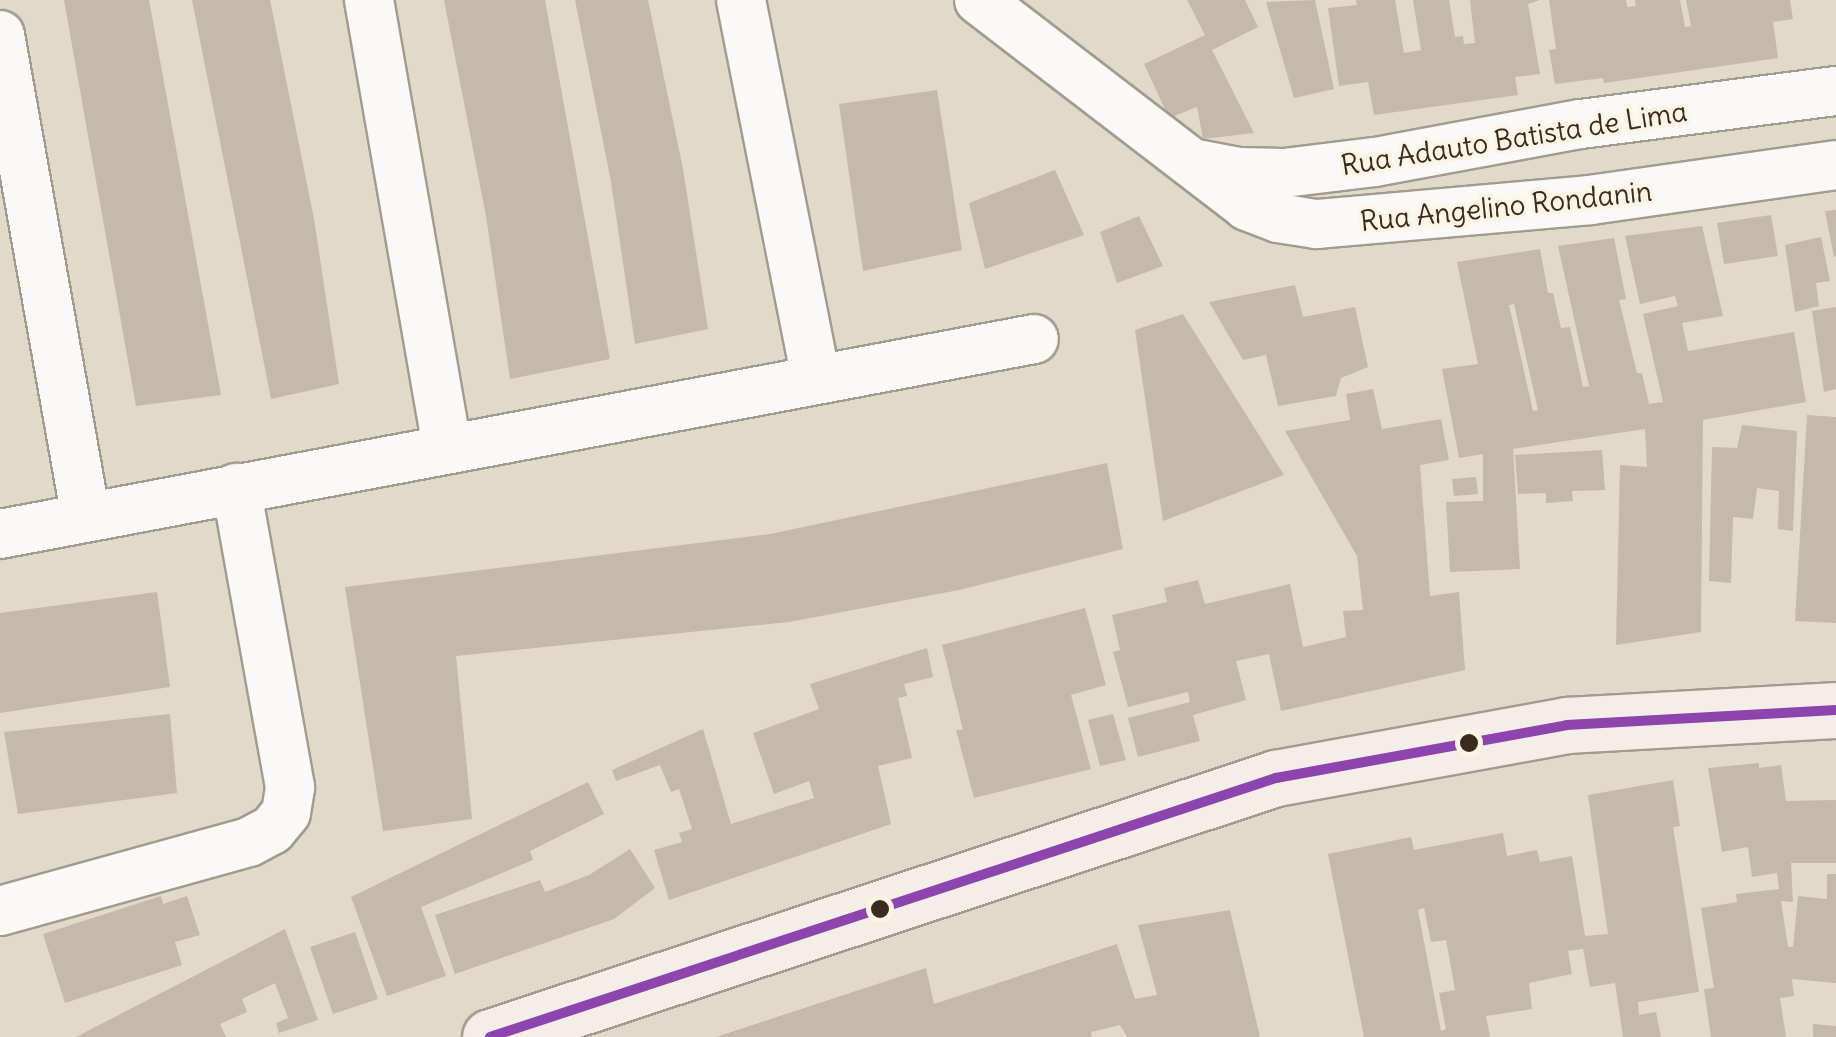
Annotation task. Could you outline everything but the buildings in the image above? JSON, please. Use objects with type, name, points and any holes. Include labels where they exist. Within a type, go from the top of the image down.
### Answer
[{"type":"main road","points":[[490,1037],[1276,778],[1567,725],[1836,710]]},
{"type":"street","points":[[369,0],[446,449]]},
{"type":"street","points":[[741,0],[816,379]]},
{"type":"street","name":"Rua Angelino Rondanin","points":[[979,0],[1247,206],[1278,218],[1317,224],[1590,200],[1836,166]]},
{"type":"street","points":[[0,36],[86,516]]},
{"type":"street","name":"Rua Adauto Batista de Lima","points":[[1192,163],[1239,172],[1320,169],[1581,124],[1836,91]]},
{"type":"street","points":[[0,534],[1034,338]]},
{"type":"street","points":[[0,911],[249,842],[272,830],[286,813],[290,788],[236,488]]},
{"type":"transit line","points":[[490,1037],[1276,778],[1567,725],[1836,710]]}]
